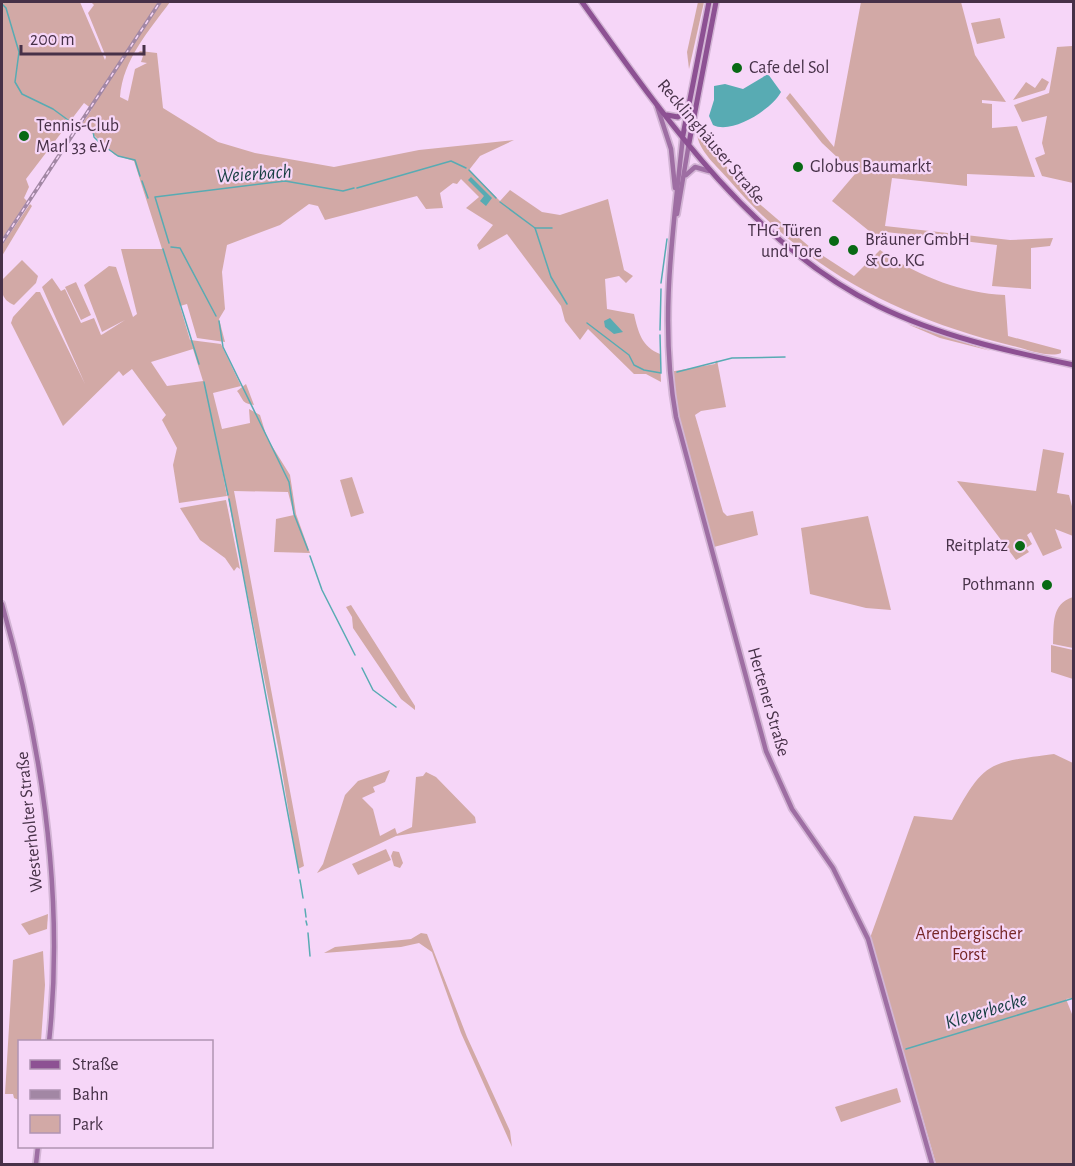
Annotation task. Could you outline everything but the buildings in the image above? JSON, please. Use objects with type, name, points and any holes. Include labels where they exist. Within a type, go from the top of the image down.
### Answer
[{"type":"main road","name":"Recklinghäuser Straße","points":[[582,2],[656,103],[714,173],[774,236],[810,265],[877,305],[972,341],[1074,365]]},
{"type":"main road","points":[[683,135],[709,2]]},
{"type":"main road","points":[[689,142],[716,2]]},
{"type":"main road","points":[[656,103],[673,159],[675,191]]},
{"type":"main road","points":[[664,113],[678,117],[683,114],[689,104]]},
{"type":"main road","name":"Hertener Straße","points":[[683,135],[675,191],[675,222],[667,296],[670,385],[676,417],[760,729],[774,770],[792,809],[833,868],[868,939],[932,1164]]},
{"type":"main road","name":"Hertener Straße","points":[[675,222],[685,178],[689,142]]},
{"type":"main road","points":[[685,178],[695,167],[714,173]]},
{"type":"main road","name":"Westerholter Straße","points":[[2,604],[35,739],[47,818],[53,943],[49,1040]]},
{"type":"main road","points":[[36,1164],[38,1148]]},
{"type":"green space","points":[[2,2],[80,2],[105,60],[106,57],[88,13],[94,5],[91,2],[170,2],[138,46],[126,70],[120,97],[128,101],[135,69],[147,63],[141,62],[143,56],[138,53],[140,51],[157,53],[163,108],[218,142],[255,153],[334,167],[419,150],[514,140],[480,156],[469,170],[500,201],[510,190],[542,212],[560,215],[608,199],[624,270],[633,276],[626,283],[619,276],[605,279],[607,309],[634,314],[639,333],[645,343],[660,354],[661,382],[646,374],[634,374],[588,329],[580,340],[565,321],[561,306],[507,234],[479,250],[477,245],[493,225],[466,208],[479,197],[461,179],[457,184],[453,183],[440,193],[443,208],[426,209],[417,196],[325,220],[318,206],[309,204],[280,225],[227,245],[222,272],[225,309],[219,319],[225,342],[197,338],[187,304],[180,306],[190,340],[221,344],[241,386],[213,393],[222,429],[250,423],[249,409],[260,415],[267,438],[290,475],[296,514],[310,553],[274,552],[276,519],[294,515],[288,492],[234,491],[304,866],[298,869],[278,747],[220,458],[227,496],[179,503],[173,465],[177,448],[162,420],[166,415],[132,369],[123,376],[119,371],[63,426],[11,323],[13,317],[36,292],[40,292],[85,384],[42,287],[52,278],[61,291],[65,289],[81,323],[94,318],[101,335],[125,320],[102,332],[84,285],[109,266],[116,267],[133,317],[137,314],[121,249],[162,249],[134,161],[115,155],[82,124],[92,109],[84,103],[26,179],[29,187],[24,198],[27,201],[2,239]],"holes":[[[193,349],[203,381],[167,386],[151,362]]]},
{"type":"green space","points":[[698,2],[704,2],[689,69],[687,52]]},
{"type":"green space","points":[[861,2],[961,2],[975,55],[1006,102],[982,100],[982,103],[992,104],[992,128],[1017,126],[1035,177],[967,174],[967,186],[892,178],[885,226],[1010,240],[1053,238],[1050,246],[1031,248],[1031,289],[992,286],[997,245],[886,232],[884,243],[832,201],[855,174],[822,143],[786,98],[790,93],[834,147]]},
{"type":"green space","points":[[1000,18],[1005,38],[977,44],[971,23]]},
{"type":"green space","points":[[1073,35],[1073,183],[1042,176],[1035,158],[1045,154],[1042,143],[1047,116],[1022,122],[1014,105],[1049,93],[1057,47],[1072,46]]},
{"type":"green space","points":[[1042,78],[1049,82],[1045,90],[1013,100],[1026,82],[1035,88]]},
{"type":"green space","points":[[697,132],[704,138],[717,142],[711,147],[748,194],[811,248],[854,276],[880,250],[908,267],[939,281],[972,291],[1005,295],[1008,336],[1061,350],[1061,353],[1037,353],[971,335],[893,305],[857,286],[823,265],[759,212],[709,158],[700,145]]},
{"type":"green space","points":[[30,204],[32,206],[2,256],[2,245]]},
{"type":"green space","points":[[22,260],[38,276],[36,283],[14,305],[3,295],[2,280]]},
{"type":"green space","points":[[76,282],[91,315],[81,320],[65,287]]},
{"type":"green space","points":[[907,324],[991,351],[940,338]]},
{"type":"green space","points":[[717,360],[726,407],[701,411],[695,415],[723,512],[727,516],[753,511],[758,535],[714,547],[712,550],[676,417],[669,372],[715,364]]},
{"type":"green space","points":[[246,384],[254,405],[245,402],[237,391]]},
{"type":"green space","points":[[1043,449],[1064,453],[1057,493],[1069,495],[1073,510],[1073,536],[1055,529],[1062,548],[1043,556],[1031,532],[1027,535],[1032,544],[1026,548],[1029,552],[1016,560],[957,481],[1036,491]]},
{"type":"green space","points":[[352,477],[364,513],[351,517],[340,480]]},
{"type":"green space","points":[[226,500],[240,569],[237,567],[234,571],[225,558],[200,540],[180,508]]},
{"type":"green space","points":[[868,516],[891,610],[866,608],[810,594],[801,528]]},
{"type":"green space","points":[[1073,597],[1073,648],[1053,644],[1057,610],[1061,604]]},
{"type":"green space","points":[[351,605],[415,706],[415,710],[401,699],[353,628],[352,617],[346,607]]},
{"type":"green space","points":[[1051,645],[1073,650],[1073,679],[1051,672]]},
{"type":"green space","name":"Arenbergischer Forst","points":[[1054,754],[1073,763],[1074,998],[1066,999],[1074,1019],[1073,1164],[936,1164],[870,938],[914,816],[952,820],[981,775],[991,768],[1001,763]]},
{"type":"green space","points":[[390,770],[385,782],[373,787],[375,792],[362,798],[373,809],[380,836],[395,828],[397,834],[412,827],[416,777],[423,776],[426,772],[436,777],[475,817],[476,823],[396,836],[317,873],[323,864],[345,795],[358,781]]},
{"type":"green space","points":[[386,849],[391,860],[358,875],[352,864]]},
{"type":"green space","points":[[393,851],[399,852],[403,863],[400,868],[394,866],[391,856]]},
{"type":"green space","points":[[48,914],[47,929],[29,935],[21,924]]},
{"type":"green space","points":[[421,933],[427,934],[467,1037],[510,1131],[512,1147],[461,1033],[432,952],[419,943],[401,947],[324,953],[335,947],[411,939]]},
{"type":"green space","points":[[43,951],[45,985],[41,1040],[18,1040],[18,1100],[14,1098],[13,1094],[5,1094],[13,960]]},
{"type":"green space","points":[[897,1088],[901,1102],[841,1122],[835,1107]]},
{"type":"shaded area","points":[[768,74],[781,92],[769,106],[751,119],[740,123],[721,127],[713,125],[709,116],[714,100],[714,86],[725,84],[743,89]]},
{"type":"shaded area","points":[[471,177],[492,198],[486,206],[480,201],[484,196],[468,180]]},
{"type":"shaded area","points":[[610,318],[623,332],[614,334],[605,327],[604,321]]},
{"type":"waterway","name":"Weierbach","points":[[2,4],[6,8],[19,52],[15,82],[22,94],[53,109],[68,120]]},
{"type":"waterway","name":"Weierbach","points":[[83,126],[93,131],[94,137],[101,144]]},
{"type":"waterway","name":"Weierbach","points":[[104,146],[118,156],[135,160],[140,176]]},
{"type":"waterway","name":"Weierbach","points":[[357,188],[451,161],[466,168]]},
{"type":"waterway","name":"Weierbach","points":[[469,170],[496,198]]},
{"type":"waterway","name":"Weierbach","points":[[142,181],[148,198]]},
{"type":"waterway","name":"Weierbach","points":[[169,243],[155,197],[285,181],[343,191],[354,188]]},
{"type":"waterway","name":"Weierbach","points":[[500,202],[535,228],[551,277],[567,304]]},
{"type":"waterway","points":[[535,228],[552,228]]},
{"type":"waterway","points":[[661,283],[667,239]]},
{"type":"waterway","points":[[171,247],[180,248],[216,316]]},
{"type":"waterway","points":[[163,249],[199,364]]},
{"type":"waterway","points":[[660,330],[661,289]]},
{"type":"waterway","points":[[219,321],[223,347],[289,482],[294,514],[308,550]]},
{"type":"waterway","name":"Weierbach","points":[[587,323],[629,355],[634,365],[644,370],[661,373],[660,335]]},
{"type":"waterway","name":"Weierbach","points":[[677,372],[732,358],[785,357]]},
{"type":"waterway","points":[[204,382],[228,495]]},
{"type":"waterway","points":[[229,499],[299,873]]},
{"type":"waterway","points":[[310,556],[322,590],[355,655]]},
{"type":"waterway","points":[[362,668],[373,690],[396,707]]},
{"type":"waterway","points":[[300,880],[303,898]]},
{"type":"waterway","points":[[305,909],[306,917]]},
{"type":"waterway","points":[[306,921],[307,925]]},
{"type":"waterway","points":[[308,933],[310,956]]},
{"type":"waterway","name":"Kleverbecke","points":[[906,1049],[1074,998]]},
{"type":"railway","points":[[2,242],[160,2]]},
{"type":"place","name":"Cafe del Sol","points":[[737,68]]},
{"type":"place","name":"Tennis-Club Marl 33 e.V","points":[[24,136]]},
{"type":"place","name":"Globus Baumarkt","points":[[798,167]]},
{"type":"place","name":"THG Türen und Tore","points":[[834,241]]},
{"type":"place","name":"Bräuner GmbH & Co. KG","points":[[853,250]]},
{"type":"place","name":"Reitplatz","points":[[1020,546]]},
{"type":"place","name":"Pothmann","points":[[1047,585]]}]
